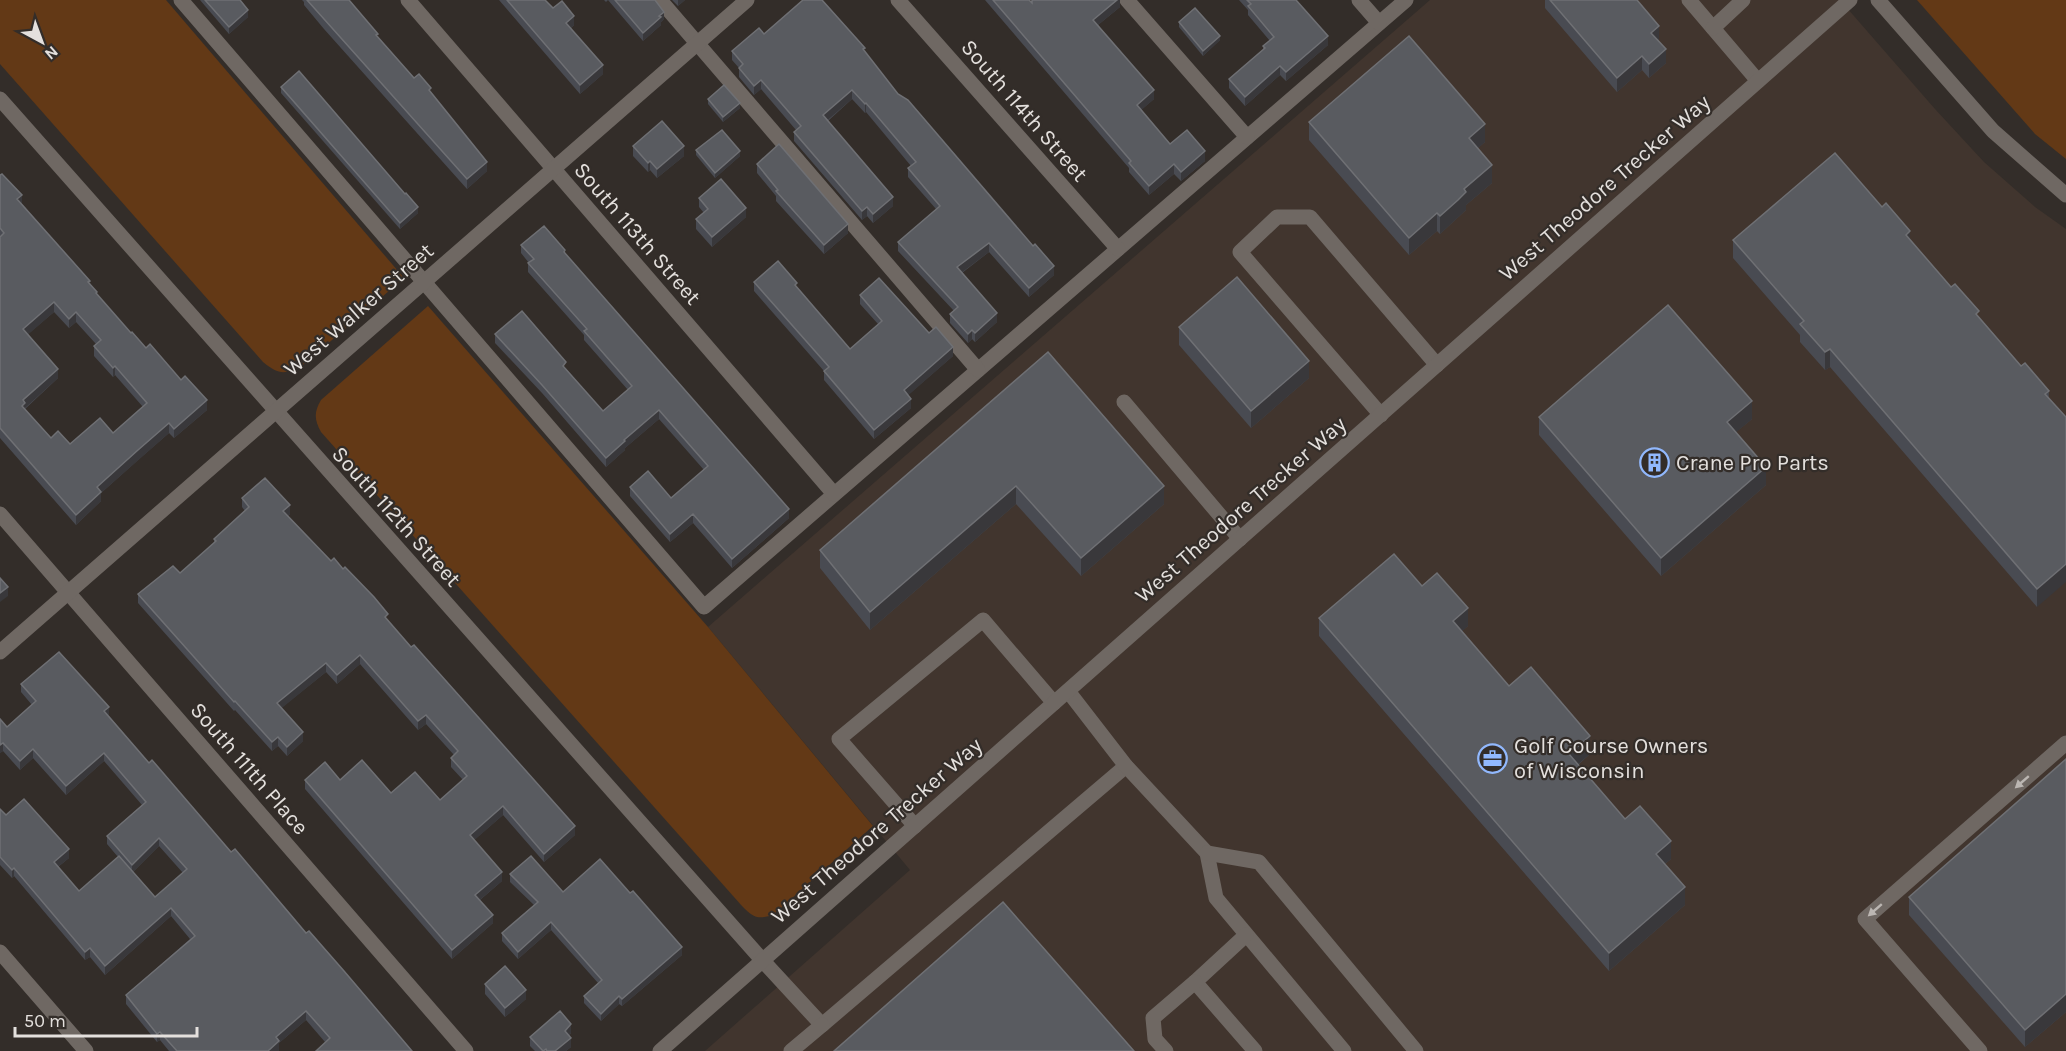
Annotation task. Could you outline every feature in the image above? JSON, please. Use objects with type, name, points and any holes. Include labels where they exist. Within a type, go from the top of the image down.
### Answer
[{"type":"street","points":[[181,0],[704,607],[1406,0]]},
{"type":"street","name":"South 113th Street","points":[[408,0],[834,495]]},
{"type":"street","points":[[660,0],[978,370]]},
{"type":"street","name":"West Walker Street","points":[[0,652],[747,0]]},
{"type":"street","name":"South 114th Street","points":[[898,0],[1118,249]]},
{"type":"street","points":[[1127,0],[1247,137]]},
{"type":"street","points":[[1359,0],[1379,23]]},
{"type":"street","points":[[1689,0],[1758,81]]},
{"type":"street","points":[[1713,28],[1743,0]]},
{"type":"street","name":"West Theodore Trecker Way","points":[[660,1051],[1850,0]]},
{"type":"street","points":[[1878,0],[1993,131],[2066,195]]},
{"type":"street","name":"South 112th Street","points":[[0,99],[274,411],[763,961],[822,1024]]},
{"type":"street","points":[[1381,415],[1240,252],[1276,217],[1310,217],[1437,364]]},
{"type":"street","points":[[1124,402],[1240,539]]},
{"type":"street","name":"South 111th Place","points":[[0,514],[466,1051]]},
{"type":"street","points":[[915,826],[839,739],[982,620],[1054,703]]},
{"type":"street","points":[[1068,691],[1126,766],[1207,853],[1216,898],[1335,1048]]},
{"type":"street","points":[[1980,1051],[1864,918],[2066,743]]},
{"type":"street","points":[[791,1051],[1126,766]]},
{"type":"street","points":[[1207,853],[1259,862],[1416,1051]]},
{"type":"street","points":[[1166,1051],[1155,1039],[1153,1018],[1246,935]]},
{"type":"street","points":[[0,952],[86,1051]]},
{"type":"street","points":[[1195,982],[1255,1051]]},
{"type":"shaded area","points":[[0,0],[166,0],[404,278],[303,365],[291,371],[282,372],[263,362],[0,64]]},
{"type":"shaded area","points":[[1430,0],[1840,0],[1984,162],[2035,207],[2066,229],[2066,1051],[705,1051],[910,870],[708,627]]},
{"type":"shaded area","points":[[1917,0],[2066,0],[2066,159],[2035,134]]},
{"type":"shaded area","points":[[428,306],[708,627],[873,826],[773,915],[756,916],[742,906],[321,432],[316,416],[321,400]]},
{"type":"building","points":[[205,0],[240,0],[248,10],[229,27]]},
{"type":"building","points":[[307,0],[349,0],[414,78],[419,74],[431,88],[429,90],[487,162],[467,179]]},
{"type":"building","points":[[507,0],[545,0],[553,8],[562,1],[574,16],[566,23],[603,65],[580,85]]},
{"type":"building","points":[[615,0],[655,0],[664,12],[643,33]]},
{"type":"building","points":[[803,0],[822,0],[865,48],[863,49],[898,94],[908,100],[1033,246],[1035,244],[1054,266],[1029,288],[989,243],[957,267],[997,313],[975,333],[972,330],[968,334],[950,314],[958,307],[898,242],[940,206],[908,168],[916,162],[866,103],[852,90],[823,115],[893,197],[873,214],[867,207],[862,211],[794,132],[801,126],[761,80],[754,86],[739,68],[743,64],[732,51],[759,28],[764,34]]},
{"type":"building","points":[[993,0],[1029,0],[1032,3],[1032,0],[1117,0],[1093,20],[1154,90],[1137,105],[1170,144],[1187,130],[1205,151],[1181,172],[1174,164],[1149,186],[1129,163],[1131,161]]},
{"type":"building","points":[[1247,0],[1296,0],[1328,36],[1286,72],[1280,66],[1245,97],[1229,79],[1265,48],[1263,46],[1274,37],[1248,6],[1251,4]]},
{"type":"building","points":[[1550,0],[1637,0],[1659,26],[1651,33],[1666,49],[1649,64],[1642,56],[1617,78]]},
{"type":"building","points":[[1195,8],[1220,36],[1203,51],[1179,22]]},
{"type":"building","points":[[1409,36],[1485,124],[1469,138],[1492,165],[1464,189],[1466,192],[1440,216],[1437,213],[1409,238],[1309,122]]},
{"type":"building","points":[[299,71],[418,207],[400,223],[281,87]]},
{"type":"building","points":[[724,85],[740,103],[723,117],[708,99]]},
{"type":"building","points":[[662,121],[684,146],[657,169],[650,161],[648,163],[633,146]]},
{"type":"building","points":[[722,130],[740,151],[715,173],[696,150]]},
{"type":"building","points":[[779,144],[848,224],[824,245],[776,191],[778,190],[757,164]]},
{"type":"building","points":[[1835,153],[1882,207],[1886,203],[1910,231],[1906,235],[1951,287],[1955,284],[1979,311],[1976,314],[2021,366],[2025,363],[2049,391],[2045,394],[2066,417],[2066,564],[2037,589],[1830,349],[1825,352],[1800,324],[1804,321],[1733,240]]},
{"type":"building","points":[[2,174],[22,195],[17,199],[90,281],[88,282],[96,293],[131,333],[146,348],[150,344],[181,380],[185,376],[207,400],[174,429],[169,423],[138,450],[97,487],[101,492],[76,515],[0,428],[0,237],[4,233],[0,228],[0,175]],"holes":[[[54,302],[69,319],[76,312],[101,340],[94,346],[147,403],[113,433],[100,418],[70,444],[58,431],[51,438],[22,406],[25,403],[23,400],[58,369],[23,329]]]},
{"type":"building","points":[[721,179],[746,208],[712,237],[696,219],[708,209],[699,198]]},
{"type":"building","points":[[544,226],[565,250],[564,252],[789,509],[732,559],[693,514],[670,534],[630,487],[648,471],[671,498],[708,466],[659,410],[606,458],[495,334],[522,311],[566,362],[563,366],[603,411],[632,386],[584,331],[587,329],[528,263],[534,259],[521,245]]},
{"type":"building","points":[[778,261],[797,283],[795,285],[850,349],[882,321],[860,295],[879,278],[929,333],[936,327],[953,347],[904,390],[911,399],[874,430],[824,371],[829,367],[754,282]]},
{"type":"building","points":[[1237,277],[1309,361],[1251,411],[1179,327]]},
{"type":"building","name":"Crane Pro Parts","points":[[1668,305],[1752,401],[1727,422],[1766,467],[1661,558],[1539,417]]},
{"type":"building","points":[[1048,352],[1164,486],[1081,558],[1016,486],[870,612],[820,550]]},
{"type":"building","points":[[265,478],[290,505],[283,511],[331,561],[334,558],[343,569],[345,567],[374,597],[388,614],[385,617],[411,647],[414,645],[575,826],[544,854],[503,806],[470,835],[502,872],[475,895],[493,915],[452,950],[305,780],[325,762],[340,780],[362,760],[391,793],[415,772],[440,800],[467,776],[451,758],[458,751],[426,715],[418,721],[360,655],[337,675],[326,663],[277,703],[303,732],[287,747],[278,737],[272,742],[138,594],[173,566],[180,573],[216,541],[214,539],[249,507],[242,498]]},
{"type":"building","points":[[1394,554],[1422,586],[1437,573],[1468,608],[1453,621],[1509,686],[1531,667],[1590,736],[1569,754],[1625,819],[1640,806],[1671,841],[1656,854],[1685,887],[1609,953],[1319,618]]},
{"type":"building","points":[[0,578],[8,587],[0,593]]},
{"type":"building","points":[[59,652],[109,707],[104,711],[149,763],[152,760],[231,852],[235,849],[306,933],[309,931],[412,1051],[316,1051],[330,1038],[306,1011],[276,1037],[279,1041],[268,1051],[177,1051],[160,1032],[157,1034],[126,995],[195,936],[171,908],[105,966],[90,948],[85,952],[14,868],[12,870],[0,857],[0,809],[6,815],[24,799],[69,849],[54,862],[79,891],[119,856],[155,897],[187,869],[159,838],[132,865],[107,836],[146,802],[104,753],[66,786],[33,749],[20,761],[3,743],[0,745],[0,719],[7,727],[36,701],[21,684]]},
{"type":"building","points":[[2066,759],[2066,994],[2025,1030],[1909,897]]},
{"type":"building","points":[[531,856],[563,892],[600,859],[630,893],[633,891],[682,947],[622,999],[619,996],[601,1014],[584,996],[602,980],[551,922],[518,952],[502,933],[538,902],[510,874]]},
{"type":"building","points":[[1003,902],[1134,1051],[834,1051]]},
{"type":"building","points":[[505,966],[526,990],[505,1008],[485,984]]},
{"type":"building","points":[[560,1011],[571,1024],[565,1031],[571,1038],[555,1051],[546,1049],[543,1051],[530,1037]]},
{"type":"place","name":"Crane Pro Parts","points":[[1655,462]]},
{"type":"place","name":"Golf Course Owners of Wisconsin","points":[[1493,758]]}]
